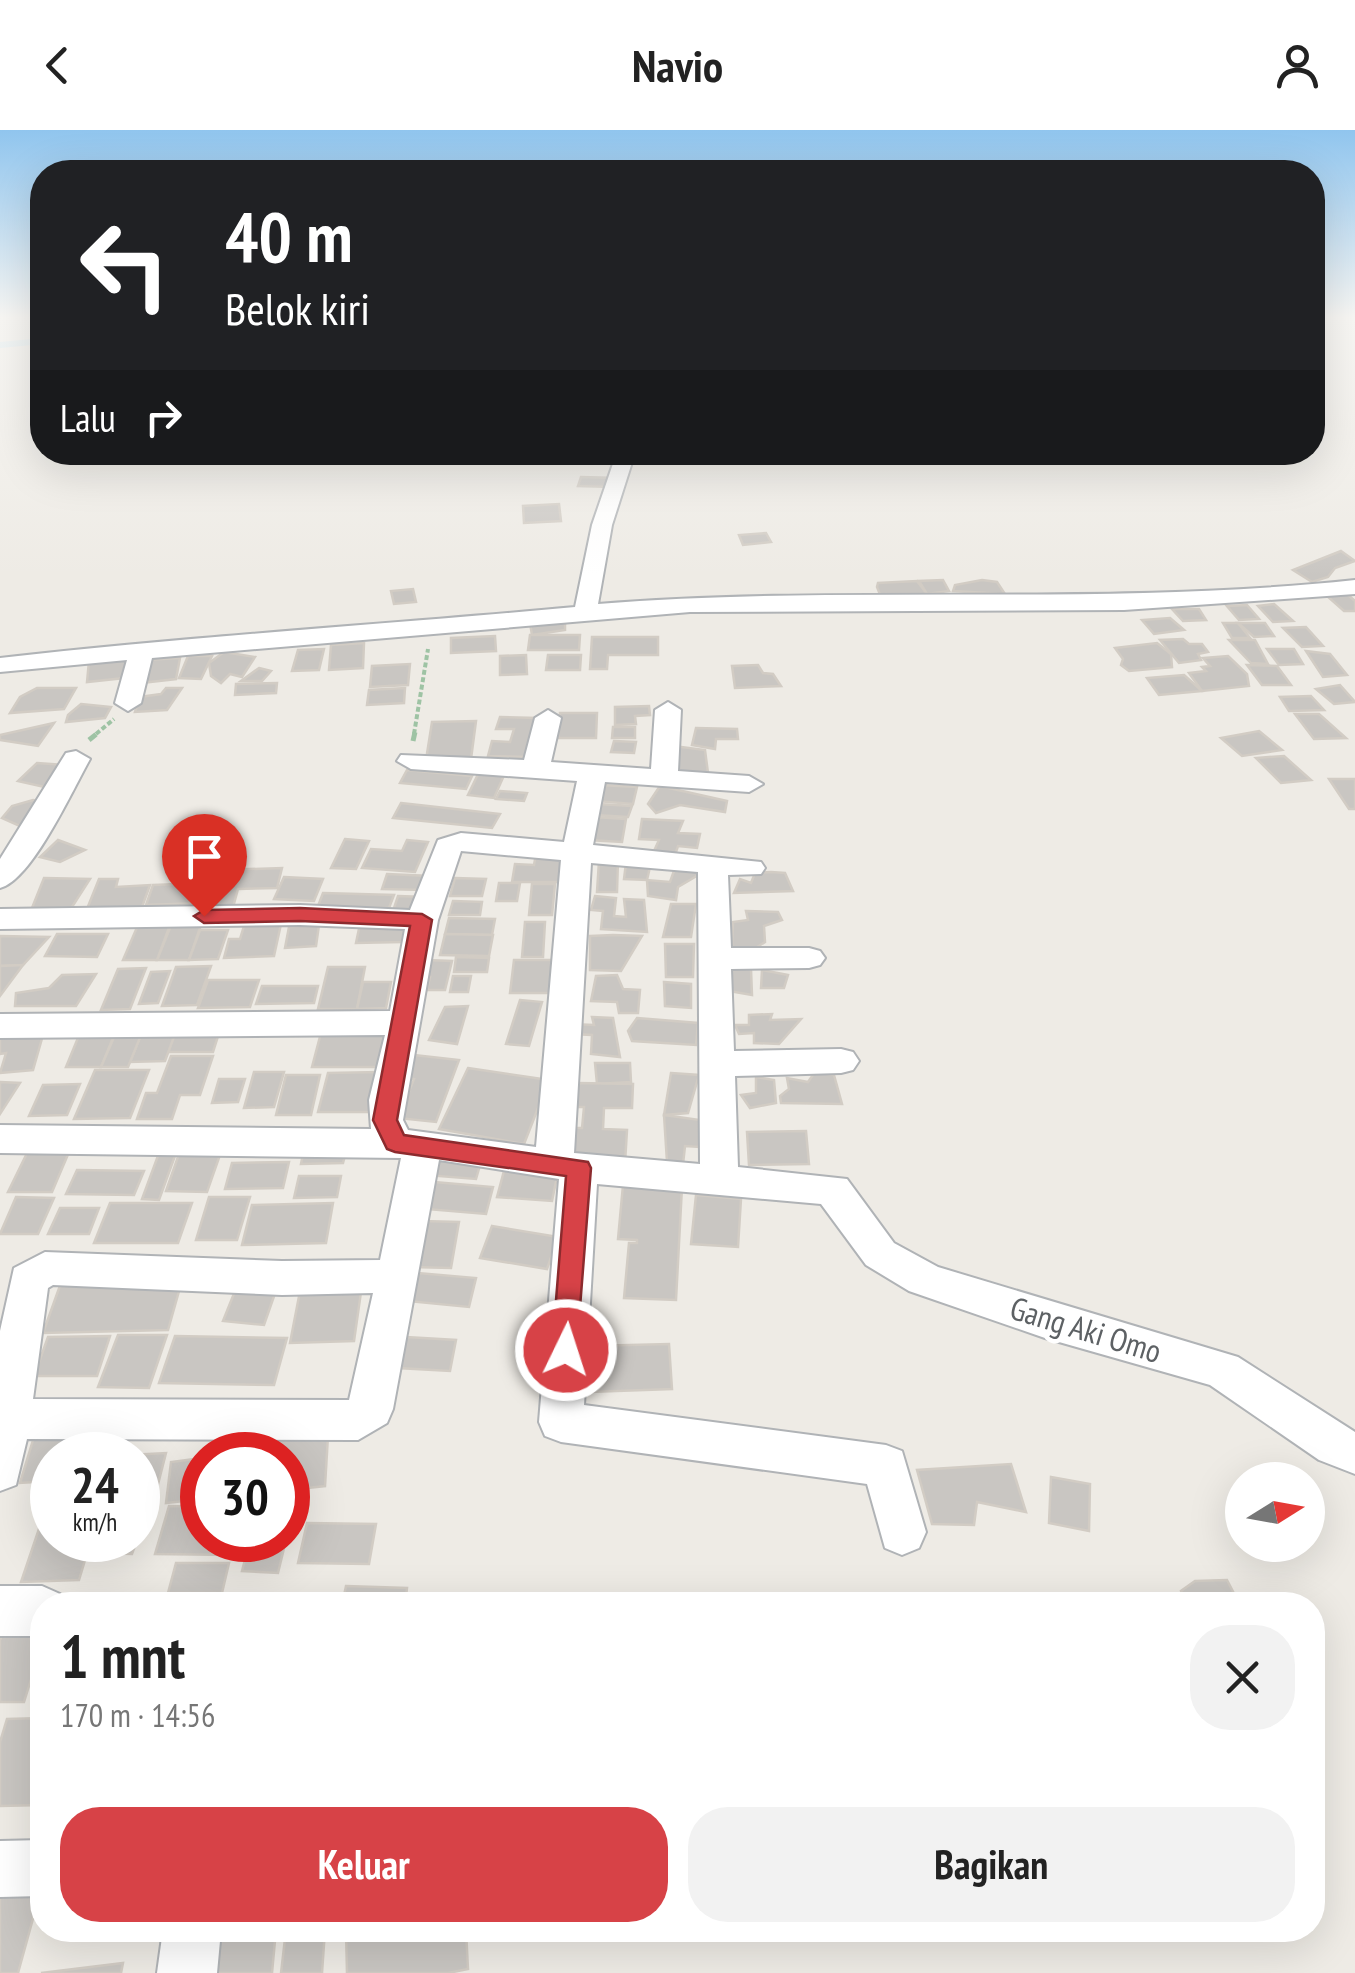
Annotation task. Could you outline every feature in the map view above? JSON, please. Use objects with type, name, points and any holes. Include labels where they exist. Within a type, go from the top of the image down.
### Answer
[{"type":"street","points":[[585,613],[602,525],[621,465]]},
{"type":"street","points":[[0,665],[142,648],[738,603],[1183,603],[1355,588]]},
{"type":"street","points":[[128,704],[142,648]]},
{"type":"street","points":[[664,778],[668,710]]},
{"type":"street","points":[[535,770],[548,718]]},
{"type":"street","points":[[0,879],[30,840],[76,759]]},
{"type":"street","points":[[411,762],[748,784]]},
{"type":"street","points":[[594,772],[577,852],[561,1422],[886,1466],[902,1532]]},
{"type":"street","points":[[409,1144],[385,1120],[387,1100],[406,1024],[422,920],[448,846],[453,843],[577,852],[750,868]]},
{"type":"street","points":[[0,1139],[409,1144],[719,1184],[713,864]]},
{"type":"street","points":[[0,919],[300,914],[422,920]]},
{"type":"street","points":[[715,959],[809,958]]},
{"type":"street","points":[[0,1026],[406,1024]]},
{"type":"street","points":[[717,1064],[841,1061]]},
{"type":"street","points":[[7,1419],[358,1420],[371,1410],[394,1276],[409,1144]]},
{"type":"street","name":"Gang Aki Omo","points":[[719,1184],[833,1190],[859,1232],[880,1254],[924,1279],[1046,1320],[1223,1370],[1335,1446],[1355,1453]]},
{"type":"street","points":[[0,1470],[29,1280],[45,1268],[282,1278],[394,1276]]},
{"type":"street","points":[[0,1610],[30,1611]]},
{"type":"street","points":[[0,1869],[30,1868]]},
{"type":"street","points":[[187,1973],[191,1942]]},
{"type":"path","points":[[411,762],[424,695],[430,628]]},
{"type":"path","points":[[76,759],[97,731],[128,704]]},
{"type":"building","points":[[581,477],[616,478],[614,487],[578,486]]},
{"type":"building","points":[[559,504],[561,521],[524,523],[523,506]]},
{"type":"building","points":[[766,533],[771,542],[743,545],[739,535]]},
{"type":"building","points":[[1341,551],[1355,561],[1335,568],[1328,577],[1312,582],[1293,570]]},
{"type":"building","points":[[943,580],[949,591],[927,594],[919,581]]},
{"type":"building","points":[[982,580],[997,582],[1005,594],[953,591],[955,585]]},
{"type":"building","points":[[917,581],[927,594],[881,597],[877,587],[878,583]]},
{"type":"building","points":[[413,589],[416,602],[394,604],[391,591]]},
{"type":"building","points":[[1347,594],[1355,601],[1355,611],[1344,611],[1327,596]]},
{"type":"building","points":[[1274,604],[1293,621],[1273,622],[1258,606]]},
{"type":"building","points":[[1247,605],[1259,619],[1239,620],[1227,606]]},
{"type":"building","points":[[1172,609],[1199,609],[1206,620],[1183,621]]},
{"type":"building","points":[[1170,618],[1184,630],[1154,634],[1142,620]]},
{"type":"building","points":[[565,619],[565,630],[532,635],[530,623]]},
{"type":"building","points":[[1223,623],[1238,623],[1250,638],[1232,638]]},
{"type":"building","points":[[1238,623],[1265,623],[1274,636],[1254,637]]},
{"type":"building","points":[[1306,627],[1323,646],[1302,647],[1283,628]]},
{"type":"building","points":[[530,635],[580,635],[579,650],[528,650]]},
{"type":"building","points":[[495,636],[496,651],[451,653],[451,638]]},
{"type":"building","points":[[592,637],[658,637],[658,655],[608,655],[607,669],[590,669]]},
{"type":"building","points":[[1183,639],[1189,644],[1202,644],[1208,652],[1198,654],[1201,660],[1179,663],[1160,640]]},
{"type":"building","points":[[1229,640],[1255,640],[1268,664],[1251,663]]},
{"type":"building","points":[[364,643],[363,668],[329,670],[331,645]]},
{"type":"building","points":[[1157,643],[1171,654],[1172,667],[1129,671],[1121,665],[1123,659],[1115,648]]},
{"type":"building","points":[[324,649],[319,670],[292,671],[298,650]]},
{"type":"building","points":[[1267,649],[1294,649],[1303,664],[1279,665]]},
{"type":"building","points":[[1306,651],[1330,654],[1347,675],[1323,677]]},
{"type":"building","points":[[224,652],[255,657],[242,677],[230,674],[221,683],[211,676],[209,663]]},
{"type":"building","points":[[526,655],[527,674],[500,675],[500,656]]},
{"type":"building","points":[[548,655],[581,655],[580,670],[546,670]]},
{"type":"building","points":[[188,656],[212,656],[201,679],[179,678]]},
{"type":"building","points":[[1228,656],[1247,674],[1249,686],[1202,691],[1189,673],[1206,671],[1202,667],[1210,666],[1203,658]]},
{"type":"building","points":[[180,658],[176,679],[141,683],[145,660]]},
{"type":"building","points":[[127,659],[124,678],[87,682],[89,661]]},
{"type":"building","points":[[410,664],[408,685],[370,687],[372,666]]},
{"type":"building","points":[[758,665],[763,673],[773,674],[781,686],[735,688],[732,666]]},
{"type":"building","points":[[1247,665],[1277,666],[1291,685],[1262,685]]},
{"type":"building","points":[[259,668],[271,671],[262,681],[241,681]]},
{"type":"building","points":[[1184,675],[1202,691],[1159,695],[1147,678]]},
{"type":"building","points":[[277,683],[276,693],[235,695],[236,684]]},
{"type":"building","points":[[1340,685],[1355,702],[1334,704],[1316,689]]},
{"type":"building","points":[[37,688],[76,688],[64,709],[10,713],[20,697]]},
{"type":"building","points":[[166,688],[182,688],[167,710],[135,712],[140,697],[161,694]]},
{"type":"building","points":[[405,688],[404,703],[367,705],[369,690]]},
{"type":"building","points":[[1311,696],[1324,710],[1289,711],[1280,697]]},
{"type":"building","points":[[81,704],[111,707],[105,718],[66,722]]},
{"type":"building","points":[[649,706],[650,715],[635,716],[636,724],[615,725],[615,707]]},
{"type":"building","points":[[560,713],[597,713],[596,738],[558,738]]},
{"type":"building","points":[[1295,714],[1319,714],[1346,738],[1314,739]]},
{"type":"building","points":[[500,717],[537,718],[527,757],[488,756],[492,741],[510,742],[514,729],[496,729]]},
{"type":"building","points":[[476,721],[471,759],[426,760],[432,722]]},
{"type":"building","points":[[54,723],[38,746],[0,740],[0,735]]},
{"type":"building","points":[[613,727],[635,727],[635,738],[612,738]]},
{"type":"building","points":[[696,728],[737,729],[738,739],[716,739],[715,749],[692,745]]},
{"type":"building","points":[[1259,731],[1282,750],[1242,756],[1221,738]]},
{"type":"building","points":[[614,741],[636,742],[634,753],[611,752]]},
{"type":"building","points":[[666,745],[705,750],[708,773],[671,771]]},
{"type":"building","points":[[1284,756],[1311,780],[1281,783],[1256,758]]},
{"type":"building","points":[[37,763],[66,765],[44,787],[18,781]]},
{"type":"building","points":[[407,770],[472,776],[466,789],[400,783]]},
{"type":"building","points":[[480,770],[505,773],[494,798],[468,795]]},
{"type":"building","points":[[1329,779],[1355,779],[1355,809],[1349,809]]},
{"type":"building","points":[[600,785],[637,787],[633,804],[595,801]]},
{"type":"building","points":[[660,786],[727,801],[725,812],[680,805],[656,813],[648,804]]},
{"type":"building","points":[[500,791],[527,793],[524,801],[496,799]]},
{"type":"building","points":[[33,800],[46,803],[22,827],[2,818],[12,806]]},
{"type":"building","points":[[401,803],[500,814],[492,828],[393,818]]},
{"type":"building","points":[[597,804],[632,806],[628,817],[594,815]]},
{"type":"building","points":[[594,817],[626,819],[622,842],[588,840]]},
{"type":"building","points":[[642,819],[683,821],[678,833],[700,834],[697,848],[678,846],[675,855],[654,851],[659,840],[639,839]]},
{"type":"building","points":[[345,839],[369,841],[356,869],[331,868]]},
{"type":"building","points":[[58,840],[85,850],[60,862],[40,857]]},
{"type":"building","points":[[407,840],[428,842],[415,872],[362,868],[371,849],[402,851]]},
{"type":"building","points":[[536,854],[565,855],[561,882],[512,882],[515,864],[534,865]]},
{"type":"building","points":[[599,861],[618,861],[617,892],[597,892]]},
{"type":"building","points":[[626,863],[650,867],[647,880],[624,879]]},
{"type":"building","points":[[282,868],[277,888],[238,889],[232,911],[206,912],[219,870]]},
{"type":"building","points":[[675,868],[695,869],[700,874],[678,887],[676,900],[648,896],[647,880],[670,882]]},
{"type":"building","points":[[755,873],[785,873],[793,891],[734,893],[740,879],[751,883]]},
{"type":"building","points":[[387,874],[430,876],[425,890],[382,889]]},
{"type":"building","points":[[284,877],[323,879],[314,901],[274,899]]},
{"type":"building","points":[[44,878],[90,879],[72,907],[32,908]]},
{"type":"building","points":[[455,878],[486,879],[482,896],[450,896]]},
{"type":"building","points":[[99,879],[118,879],[116,887],[150,885],[142,907],[87,909]]},
{"type":"building","points":[[205,883],[200,903],[146,905],[153,885]]},
{"type":"building","points":[[499,883],[520,883],[517,901],[496,901]]},
{"type":"building","points":[[532,884],[555,884],[552,915],[529,915]]},
{"type":"building","points":[[323,893],[394,895],[389,908],[318,906]]},
{"type":"building","points":[[398,896],[425,897],[421,912],[393,911]]},
{"type":"building","points":[[595,896],[616,898],[614,916],[626,917],[624,899],[644,900],[647,932],[601,929],[603,911],[591,910]]},
{"type":"building","points":[[453,901],[482,902],[480,915],[449,915]]},
{"type":"building","points":[[671,904],[696,904],[691,937],[663,937]]},
{"type":"building","points":[[746,911],[778,912],[782,920],[764,926],[765,942],[754,949],[732,947],[733,922],[748,920]]},
{"type":"building","points":[[449,918],[495,919],[492,935],[445,934]]},
{"type":"building","points":[[202,922],[189,960],[157,960],[172,923]]},
{"type":"building","points":[[525,922],[545,922],[543,957],[522,957]]},
{"type":"building","points":[[281,924],[274,956],[224,958],[229,939],[240,939],[244,926]]},
{"type":"building","points":[[360,924],[405,924],[402,942],[356,943]]},
{"type":"building","points":[[138,925],[170,925],[157,960],[123,960]]},
{"type":"building","points":[[319,925],[316,946],[285,948],[289,927]]},
{"type":"building","points":[[200,930],[228,930],[218,959],[189,960]]},
{"type":"building","points":[[57,934],[108,934],[97,957],[45,956]]},
{"type":"building","points":[[445,934],[493,935],[489,956],[440,955]]},
{"type":"building","points":[[0,936],[49,937],[23,965],[0,966]]},
{"type":"building","points":[[590,936],[642,936],[621,971],[590,970]]},
{"type":"building","points":[[665,944],[694,944],[693,977],[666,977]]},
{"type":"building","points":[[456,957],[489,958],[487,972],[454,972]]},
{"type":"building","points":[[426,960],[452,961],[445,990],[427,990],[430,977],[422,977]]},
{"type":"building","points":[[514,960],[557,960],[554,993],[510,993]]},
{"type":"building","points":[[23,965],[0,996],[0,966]]},
{"type":"building","points":[[211,966],[197,1005],[162,1006],[176,967]]},
{"type":"building","points":[[328,967],[365,967],[357,1009],[318,1009]]},
{"type":"building","points":[[146,968],[130,1009],[101,1010],[118,969]]},
{"type":"building","points":[[751,969],[752,995],[729,991],[732,970]]},
{"type":"building","points":[[762,970],[788,975],[784,988],[761,988]]},
{"type":"building","points":[[170,971],[158,1003],[139,1004],[151,972]]},
{"type":"building","points":[[96,974],[76,1006],[15,1006],[16,993],[49,988],[62,975]]},
{"type":"building","points":[[617,975],[623,989],[640,990],[638,1013],[619,1013],[617,1002],[591,1001],[596,976]]},
{"type":"building","points":[[453,976],[471,976],[468,992],[450,992]]},
{"type":"building","points":[[208,980],[259,980],[250,1007],[198,1008]]},
{"type":"building","points":[[363,982],[391,982],[386,1008],[357,1009]]},
{"type":"building","points":[[664,982],[691,984],[691,1008],[665,1006]]},
{"type":"building","points":[[262,986],[318,986],[314,1003],[256,1004]]},
{"type":"building","points":[[520,1000],[542,1002],[529,1046],[506,1044]]},
{"type":"building","points":[[468,1006],[457,1044],[429,1040],[445,1007]]},
{"type":"building","points":[[772,1014],[770,1020],[801,1019],[779,1044],[754,1043],[754,1033],[739,1034],[735,1025],[749,1025],[749,1015]]},
{"type":"building","points":[[592,1017],[613,1018],[620,1057],[591,1054],[592,1035],[572,1034],[572,1024],[594,1025]]},
{"type":"building","points":[[637,1018],[698,1023],[696,1045],[632,1041],[628,1031]]},
{"type":"building","points":[[387,1028],[379,1067],[312,1067],[322,1029]]},
{"type":"building","points":[[80,1033],[115,1033],[101,1067],[66,1067]]},
{"type":"building","points":[[175,1033],[219,1033],[213,1052],[168,1052]]},
{"type":"building","points":[[175,1034],[165,1061],[130,1062],[141,1035]]},
{"type":"building","points":[[43,1035],[33,1070],[0,1073],[6,1053],[0,1054],[0,1038]]},
{"type":"building","points":[[115,1035],[141,1035],[128,1067],[101,1067]]},
{"type":"building","points":[[414,1055],[459,1060],[436,1122],[398,1118],[414,1079],[404,1078]]},
{"type":"building","points":[[171,1056],[213,1056],[200,1095],[180,1095],[172,1119],[137,1119],[146,1093],[157,1093]]},
{"type":"building","points":[[595,1063],[630,1063],[631,1082],[597,1084]]},
{"type":"building","points":[[468,1068],[549,1080],[524,1144],[439,1129]]},
{"type":"building","points":[[95,1070],[149,1070],[130,1118],[74,1119]]},
{"type":"building","points":[[254,1072],[284,1072],[274,1107],[244,1108]]},
{"type":"building","points":[[380,1072],[372,1112],[318,1112],[328,1073]]},
{"type":"building","points":[[815,1072],[834,1075],[842,1104],[781,1103],[780,1096],[789,1089],[787,1078],[808,1082]]},
{"type":"building","points":[[671,1073],[699,1075],[688,1113],[664,1115]]},
{"type":"building","points":[[286,1075],[320,1075],[311,1115],[276,1115]]},
{"type":"building","points":[[756,1077],[774,1080],[776,1103],[750,1108],[741,1095],[756,1093]]},
{"type":"building","points":[[219,1079],[245,1079],[238,1102],[212,1103]]},
{"type":"building","points":[[0,1082],[20,1083],[0,1114]]},
{"type":"building","points":[[577,1083],[633,1084],[632,1108],[604,1108],[603,1129],[627,1130],[625,1163],[562,1162],[565,1128],[582,1128],[584,1107],[574,1107]]},
{"type":"building","points":[[80,1084],[67,1115],[29,1116],[43,1085]]},
{"type":"building","points":[[664,1115],[700,1120],[699,1147],[685,1146],[683,1164],[667,1162]]},
{"type":"building","points":[[806,1131],[809,1164],[749,1165],[747,1132]]},
{"type":"building","points":[[31,1145],[72,1145],[52,1192],[8,1192]]},
{"type":"building","points":[[347,1148],[343,1163],[301,1164],[304,1149]]},
{"type":"building","points":[[180,1151],[221,1152],[207,1192],[166,1191]]},
{"type":"building","points":[[159,1153],[176,1153],[159,1200],[142,1199]]},
{"type":"building","points":[[432,1154],[482,1158],[476,1179],[425,1175]]},
{"type":"building","points":[[289,1162],[283,1188],[225,1189],[232,1163]]},
{"type":"building","points":[[505,1167],[558,1172],[552,1201],[497,1197]]},
{"type":"building","points":[[77,1170],[144,1171],[134,1195],[66,1194]]},
{"type":"building","points":[[299,1176],[341,1176],[337,1197],[294,1198]]},
{"type":"building","points":[[434,1182],[493,1187],[486,1214],[426,1209]]},
{"type":"building","points":[[623,1185],[682,1187],[676,1300],[624,1298],[629,1243],[637,1240],[618,1239]]},
{"type":"building","points":[[696,1195],[741,1199],[738,1247],[691,1244]]},
{"type":"building","points":[[16,1197],[54,1198],[38,1234],[0,1234]]},
{"type":"building","points":[[209,1197],[250,1197],[237,1240],[196,1240]]},
{"type":"building","points":[[110,1203],[192,1203],[178,1243],[94,1243]]},
{"type":"building","points":[[333,1203],[326,1243],[242,1245],[252,1205]]},
{"type":"building","points":[[60,1208],[99,1208],[89,1234],[48,1234]]},
{"type":"building","points":[[421,1221],[459,1222],[451,1268],[412,1267]]},
{"type":"building","points":[[492,1226],[558,1237],[547,1269],[480,1258]]},
{"type":"building","points":[[406,1272],[476,1278],[469,1307],[397,1300]]},
{"type":"building","points":[[241,1276],[280,1279],[264,1325],[223,1321]]},
{"type":"building","points":[[183,1277],[168,1330],[43,1333],[62,1280]]},
{"type":"building","points":[[362,1285],[354,1341],[290,1343],[301,1286]]},
{"type":"building","points":[[118,1335],[167,1335],[149,1388],[98,1387]]},
{"type":"building","points":[[110,1336],[97,1376],[34,1376],[48,1337]]},
{"type":"building","points":[[175,1336],[287,1338],[274,1385],[159,1383]]},
{"type":"building","points":[[406,1337],[456,1340],[450,1371],[398,1368]]},
{"type":"building","points":[[669,1344],[672,1389],[590,1392],[590,1346]]},
{"type":"building","points":[[102,1424],[100,1432],[35,1432],[37,1427]]},
{"type":"building","points":[[328,1436],[325,1486],[310,1488],[310,1438]]},
{"type":"building","points":[[30,1450],[30,1482],[20,1483]]},
{"type":"building","points":[[160,1453],[166,1453],[160,1476]]},
{"type":"building","points":[[180,1461],[180,1501],[166,1503],[171,1462]]},
{"type":"building","points":[[1011,1464],[1026,1512],[977,1502],[974,1525],[932,1524],[917,1470]]},
{"type":"building","points":[[1051,1477],[1090,1484],[1089,1531],[1049,1523]]},
{"type":"building","points":[[169,1506],[180,1506],[180,1554],[160,1554],[160,1537]]},
{"type":"building","points":[[310,1523],[376,1524],[369,1564],[298,1563],[310,1562]]},
{"type":"building","points":[[30,1555],[30,1562],[84,1562],[79,1580],[21,1582]]},
{"type":"building","points":[[244,1562],[281,1562],[278,1573],[242,1571]]},
{"type":"building","points":[[176,1563],[229,1563],[222,1592],[168,1592]]},
{"type":"building","points":[[1227,1580],[1233,1592],[1182,1592],[1195,1581]]},
{"type":"building","points":[[346,1586],[407,1588],[407,1592],[345,1592]]},
{"type":"building","points":[[5,1627],[30,1627],[30,1683],[24,1702],[0,1702],[0,1640]]},
{"type":"building","points":[[30,1718],[30,1805],[0,1806],[0,1742],[7,1719]]},
{"type":"building","points":[[0,1886],[30,1886],[30,1930],[18,1973],[0,1973]]},
{"type":"building","points":[[206,1942],[275,1942],[272,1973],[202,1973]]},
{"type":"building","points":[[285,1942],[324,1942],[322,1973],[281,1973]]},
{"type":"building","points":[[346,1942],[467,1942],[468,1969],[448,1973],[347,1973]]},
{"type":"building","points":[[123,1963],[121,1973],[41,1973]]},
{"type":"route","points":[[204,916],[300,914],[422,920],[406,1024],[385,1120],[395,1143],[456,1148],[579,1168],[566,1350]]}]
